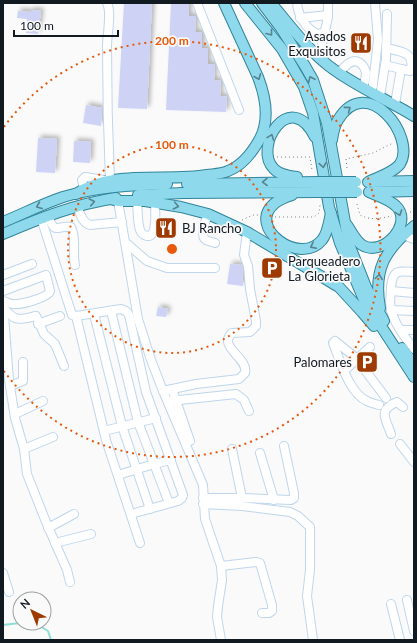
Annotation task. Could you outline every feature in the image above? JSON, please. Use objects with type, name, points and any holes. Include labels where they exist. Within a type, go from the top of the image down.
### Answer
[{"type":"main road","points":[[3,222],[80,190],[110,181],[144,177],[189,178],[219,174],[237,166],[248,157],[264,129],[266,106],[263,90],[258,77],[224,3]]},
{"type":"main road","points":[[245,3],[282,49],[304,87],[313,113],[331,213],[340,243],[364,300],[413,371]]},
{"type":"main road","points":[[262,3],[281,28],[310,76],[325,116],[331,142],[344,222],[355,262],[366,287],[413,371]]},
{"type":"main road","points":[[271,3],[319,58],[339,73],[414,116]]},
{"type":"main road","points":[[331,142],[337,121],[344,111],[350,106],[358,103],[374,105],[384,110],[399,125],[403,135],[405,155],[401,163],[396,168],[368,187]]},
{"type":"main road","points":[[318,182],[310,178],[283,174],[274,170],[270,164],[268,147],[270,137],[283,120],[288,118],[298,118],[308,124],[320,148]]},
{"type":"main road","points":[[368,187],[414,181]]},
{"type":"main road","points":[[80,190],[132,185],[318,182],[357,187],[414,191]]},
{"type":"main road","points":[[3,234],[44,217],[77,206],[130,196],[183,193],[318,192],[357,187]]},
{"type":"main road","points":[[344,222],[362,244],[368,247],[382,245],[389,242],[395,236],[402,219],[397,207],[368,187]]},
{"type":"main road","points":[[298,192],[276,202],[269,209],[266,218],[267,227],[286,245],[304,249],[312,248],[318,244],[324,238],[331,213]]},
{"type":"main road","points":[[114,200],[155,202],[181,207],[208,214],[242,230],[339,287],[413,371]]},
{"type":"main road","points":[[382,316],[378,295],[380,270],[388,251],[414,226]]},
{"type":"street","points":[[107,3],[109,11],[107,92],[110,181]]},
{"type":"street","points":[[197,3],[239,110]]},
{"type":"street","points":[[297,3],[300,18],[315,33],[318,34],[325,32]]},
{"type":"street","points":[[319,58],[328,15],[328,3]]},
{"type":"street","points":[[372,92],[378,40],[375,3]]},
{"type":"street","points":[[372,92],[385,65],[387,14]]},
{"type":"street","points":[[300,18],[328,15]]},
{"type":"street","points":[[385,65],[410,71],[413,65],[414,57],[407,53],[386,48]]},
{"type":"street","points":[[339,73],[347,64],[357,61],[366,72],[372,92]]},
{"type":"street","points":[[395,104],[401,69]]},
{"type":"street","points":[[114,200],[122,222],[138,319],[163,391],[172,401]]},
{"type":"street","points":[[137,201],[139,228],[145,236],[150,236],[154,229],[155,202]]},
{"type":"street","points":[[77,206],[83,220],[87,224],[122,222]]},
{"type":"street","points":[[208,214],[203,237],[215,243]]},
{"type":"street","points":[[44,217],[52,226],[58,229],[71,227],[75,240],[73,256],[74,264]]},
{"type":"street","points":[[44,217],[46,236],[72,314],[76,316],[121,309],[126,311],[146,392],[183,495],[178,501],[131,514]]},
{"type":"street","points":[[46,236],[54,227]]},
{"type":"street","points":[[163,391],[196,384],[239,379],[245,373],[246,368],[244,363],[228,345],[227,341],[232,334],[250,332],[256,326],[248,266],[244,255],[242,230]]},
{"type":"street","points":[[403,235],[414,239]]},
{"type":"street","points":[[125,242],[147,261],[167,268],[215,268]]},
{"type":"street","points":[[3,275],[32,264]]},
{"type":"street","points":[[414,272],[400,271],[396,273],[392,277],[391,291],[391,310],[394,320],[414,349]]},
{"type":"street","points":[[3,291],[46,275],[50,291],[48,295],[5,306]]},
{"type":"street","points":[[391,291],[414,293]]},
{"type":"street","points":[[5,306],[15,319],[36,316],[38,324],[44,334],[55,344],[64,366]]},
{"type":"street","points":[[5,306],[4,345],[15,414],[24,449],[27,474],[48,528],[67,570],[70,582]]},
{"type":"street","points":[[391,310],[414,311]]},
{"type":"street","points":[[111,311],[138,422],[169,503]]},
{"type":"street","points":[[94,314],[122,426],[150,509]]},
{"type":"street","points":[[38,324],[60,316]]},
{"type":"street","points":[[76,316],[104,431],[140,543]]},
{"type":"street","points":[[401,330],[414,330]]},
{"type":"street","points":[[379,405],[368,402],[349,382],[333,343],[335,341],[356,359],[386,398]]},
{"type":"street","points":[[344,371],[370,347]]},
{"type":"street","points":[[10,386],[23,381],[23,362]]},
{"type":"street","points":[[172,389],[172,401],[203,485],[206,500],[205,519],[221,566],[222,580],[217,617],[221,640]]},
{"type":"street","points":[[172,401],[236,394],[244,400],[250,411]]},
{"type":"street","points":[[15,414],[43,401]]},
{"type":"street","points":[[391,434],[384,415],[385,410],[397,402],[403,407]]},
{"type":"street","points":[[104,431],[156,418]]},
{"type":"street","points":[[24,449],[53,437]]},
{"type":"street","points":[[400,444],[414,462]]},
{"type":"street","points":[[206,500],[242,498],[291,500],[294,498],[284,446]]},
{"type":"street","points":[[232,449],[242,498]]},
{"type":"street","points":[[260,453],[274,500]]},
{"type":"street","points":[[118,475],[171,460]]},
{"type":"street","points":[[206,500],[290,512],[306,522],[310,528],[310,570],[307,596],[313,640]]},
{"type":"street","points":[[48,528],[74,514]]},
{"type":"street","points":[[55,543],[91,534]]},
{"type":"street","points":[[221,566],[256,562],[260,563],[272,605],[272,611],[262,613]]},
{"type":"street","points":[[3,573],[9,592]]},
{"type":"street","points":[[407,600],[414,631]]},
{"type":"street","points":[[391,604],[400,640]]},
{"type":"path","points":[[347,168],[346,159],[372,153],[394,143]]},
{"type":"path","points":[[276,157],[310,157],[312,170]]},
{"type":"path","points":[[274,217],[314,217],[319,213],[320,204]]},
{"type":"path","points":[[357,204],[360,215],[367,219],[378,219],[395,215]]},
{"type":"path","points":[[407,212],[414,212]]},
{"type":"path","points":[[242,230],[242,220],[253,215],[262,216]]},
{"type":"building","points":[[124,3],[152,3],[147,109],[118,108]]},
{"type":"building","points":[[171,3],[189,3],[189,16],[196,16],[195,32],[202,32],[202,48],[208,48],[208,64],[215,64],[214,80],[221,81],[220,96],[227,97],[226,112],[166,110]]},
{"type":"building","points":[[31,10],[41,11],[38,34],[26,33],[27,19],[17,18],[18,11],[31,12]]},
{"type":"building","points":[[86,105],[102,108],[101,126],[83,123]]},
{"type":"building","points":[[38,138],[57,139],[55,173],[36,172]]},
{"type":"building","points":[[74,141],[91,142],[90,163],[73,162]]},
{"type":"building","points":[[230,264],[242,265],[243,286],[227,284]]},
{"type":"building","points":[[158,307],[168,309],[166,317],[156,316]]},
{"type":"waterway","points":[[3,625],[12,624]]},
{"type":"waterway","points":[[48,631],[51,640]]},
{"type":"place","name":"Asados Exquisitos","points":[[361,43]]},
{"type":"place","name":"BJ Rancho","points":[[166,228]]},
{"type":"place","name":"Parqueadero La Glorieta","points":[[272,268]]},
{"type":"place","name":"Palomares","points":[[367,362]]}]
